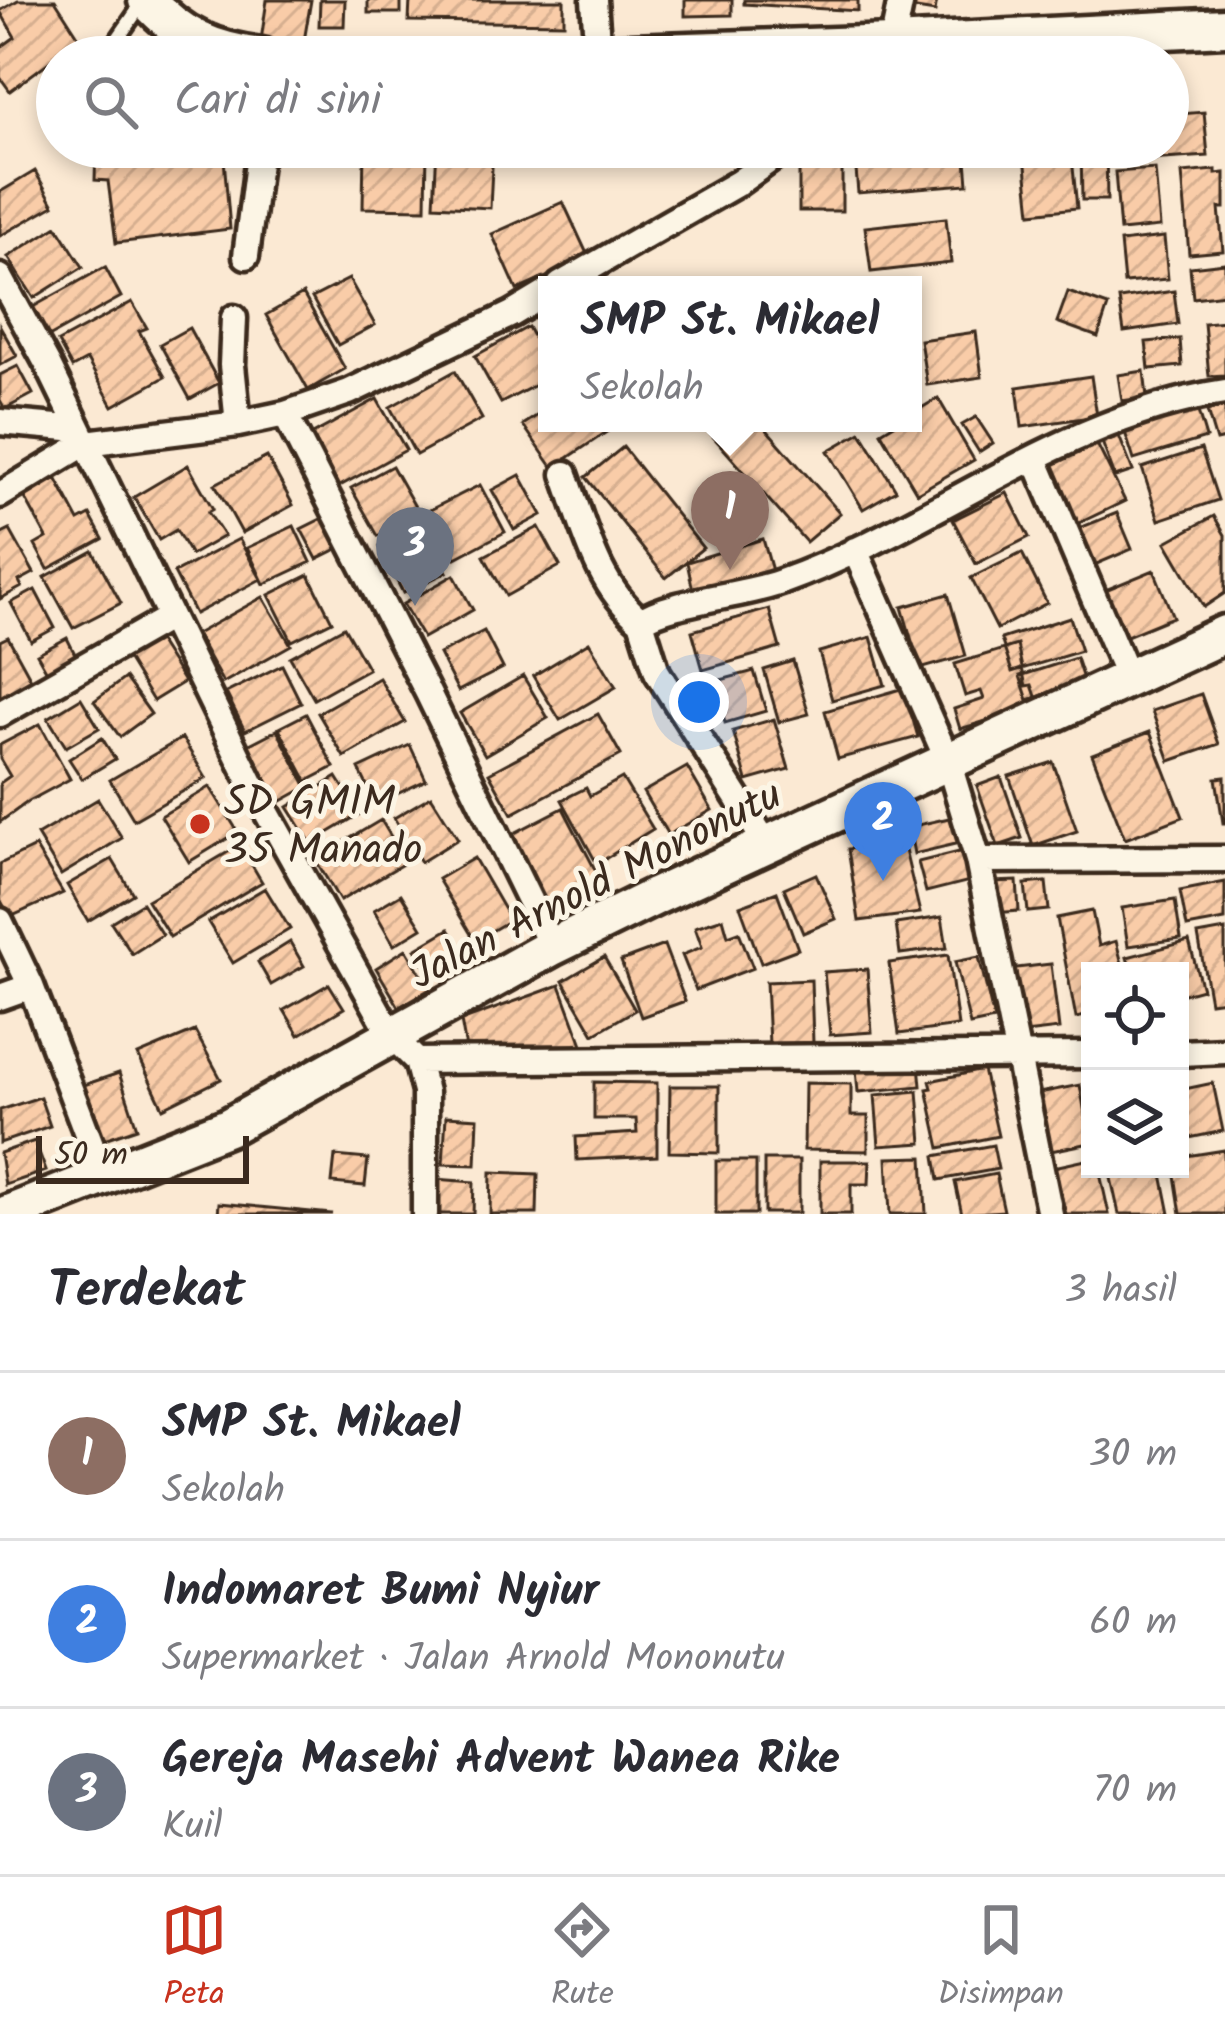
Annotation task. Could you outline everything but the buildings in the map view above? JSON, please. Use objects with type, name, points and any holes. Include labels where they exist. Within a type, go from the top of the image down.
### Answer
[{"type":"street","points":[[146,0],[187,36]]},
{"type":"street","points":[[594,0],[597,36]]},
{"type":"street","points":[[892,36],[901,0]]},
{"type":"street","points":[[1099,36],[1225,27]]},
{"type":"street","points":[[246,256],[257,168]]},
{"type":"street","points":[[576,276],[759,168]]},
{"type":"street","points":[[0,277],[83,436],[256,793],[425,1092],[425,1214]]},
{"type":"street","points":[[0,422],[83,436],[238,424],[285,414],[383,376],[538,298]]},
{"type":"street","points":[[234,318],[232,365],[238,424]]},
{"type":"street","points":[[641,621],[658,612],[751,593],[855,550],[1096,428],[1155,407],[1225,392]]},
{"type":"street","points":[[285,414],[552,947]]},
{"type":"street","points":[[0,495],[83,436]]},
{"type":"street","points":[[1035,459],[1129,680]]},
{"type":"street","points":[[565,474],[602,575],[641,621],[657,672],[767,844]]},
{"type":"street","points":[[855,550],[948,761],[978,860],[1050,1214]]},
{"type":"street","points":[[0,714],[170,617]]},
{"type":"street","name":"Jalan Arnold Mononutu","points":[[8,1214],[60,1204],[103,1176],[404,1049],[552,947],[1225,634]]},
{"type":"street","points":[[978,860],[1225,860]]},
{"type":"street","points":[[0,921],[31,986],[103,1176]]},
{"type":"street","points":[[0,998],[31,986]]},
{"type":"street","points":[[404,1049],[1081,1055]]},
{"type":"street","points":[[1189,1053],[1225,1051]]},
{"type":"lane","points":[[120,36],[146,0]]},
{"type":"place","name":"SMP St. Mikael","points":[[730,570]]},
{"type":"place","name":"Gereja Masehi Advent Wanea Rike","points":[[415,606]]},
{"type":"place","name":"SD GMIM 35 Manado","points":[[200,824]]},
{"type":"place","name":"Indomaret Bumi Nyiur","points":[[883,881]]}]
